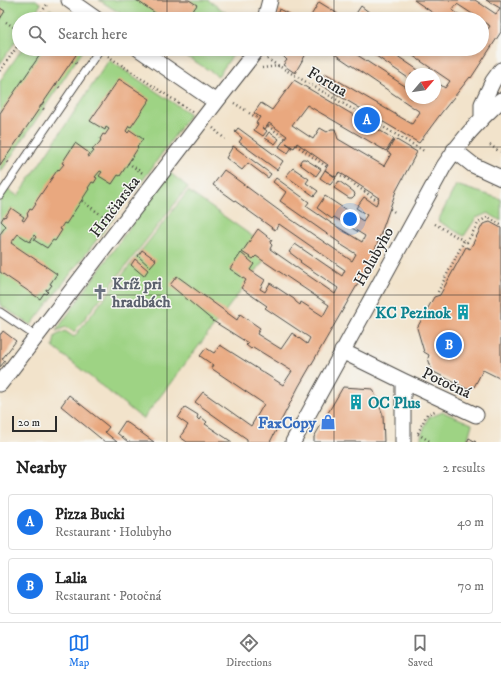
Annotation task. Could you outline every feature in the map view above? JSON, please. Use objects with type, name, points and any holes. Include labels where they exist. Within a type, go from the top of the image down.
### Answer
[{"type":"street","points":[[69,0],[86,12]]},
{"type":"street","points":[[267,12],[270,0]]},
{"type":"street","points":[[149,56],[216,102]]},
{"type":"street","name":"Hrnčiarska","points":[[0,384],[253,56]]},
{"type":"street","points":[[482,118],[482,104],[493,81],[501,70]]},
{"type":"street","name":"Holubyho","points":[[293,442],[444,166],[454,150],[482,118],[501,100]]},
{"type":"street","points":[[454,150],[473,165],[501,178]]},
{"type":"street","name":"Potočná","points":[[342,351],[476,415]]},
{"type":"street","name":"Potočná","points":[[403,381],[403,442]]},
{"type":"lane","points":[[0,195],[95,56]]},
{"type":"lane","points":[[0,312],[37,337]]},
{"type":"path","points":[[42,12],[48,3]]},
{"type":"path","points":[[6,22],[12,26]]},
{"type":"path","points":[[0,72],[12,54]]},
{"type":"path","points":[[108,56],[196,115]]},
{"type":"path","name":"Fortna","points":[[266,56],[424,151]]},
{"type":"path","points":[[72,61],[78,64]]},
{"type":"path","points":[[56,84],[61,89]]},
{"type":"path","points":[[40,106],[46,111]]},
{"type":"path","points":[[249,113],[259,119]]},
{"type":"path","points":[[208,124],[225,139]]},
{"type":"path","points":[[268,126],[285,138]]},
{"type":"path","points":[[296,145],[327,166]]},
{"type":"path","points":[[490,145],[500,152]]},
{"type":"path","points":[[5,159],[10,164]]},
{"type":"path","points":[[128,163],[146,176]]},
{"type":"path","points":[[338,173],[378,200]]},
{"type":"path","points":[[82,201],[111,222]]},
{"type":"path","points":[[390,209],[396,213]]},
{"type":"path","points":[[438,292],[464,241],[467,242],[478,222],[488,217],[501,224]]},
{"type":"path","points":[[435,224],[464,241]]},
{"type":"path","points":[[418,438],[418,434],[427,414],[441,409]]},
{"type":"path","points":[[418,434],[431,442]]},
{"type":"green space","points":[[0,0],[36,0],[41,4],[36,12],[12,12],[12,46],[0,64]]},
{"type":"green space","points":[[99,0],[208,0],[225,12],[118,12]]},
{"type":"green space","points":[[17,56],[79,56],[0,173],[0,81]]},
{"type":"green space","points":[[186,56],[232,56],[218,76]]},
{"type":"green space","points":[[109,60],[190,114],[146,176],[31,325],[0,305],[0,199],[7,189],[18,196]]},
{"type":"green space","points":[[169,172],[188,187],[74,332],[66,327],[56,331]]},
{"type":"green space","points":[[456,185],[501,199],[501,221],[488,213],[476,218],[464,236],[438,221]]},
{"type":"green space","points":[[188,191],[272,250],[143,419],[53,347],[55,336],[65,331],[74,337]]},
{"type":"green space","points":[[443,412],[472,424],[467,442],[421,442],[421,436],[428,418]]},
{"type":"building","points":[[136,0],[189,0],[197,5],[192,12],[154,12]]},
{"type":"building","points":[[414,0],[475,0],[496,14],[500,8],[486,0],[501,0],[501,32],[489,50],[489,12],[469,12],[457,4],[452,10],[455,12],[432,12]]},
{"type":"building","points":[[319,2],[335,12],[313,12]]},
{"type":"building","points":[[361,6],[369,12],[357,12]]},
{"type":"building","points":[[0,8],[5,11],[0,19]]},
{"type":"building","points":[[39,56],[75,56],[0,166],[0,113]]},
{"type":"building","points":[[283,56],[305,56],[295,73],[283,65],[287,60]]},
{"type":"building","points":[[337,56],[359,56],[405,86],[405,102]]},
{"type":"building","points":[[376,56],[397,56],[415,68],[405,68],[405,76]]},
{"type":"building","points":[[413,56],[485,56],[471,78],[470,77],[419,143],[319,84],[325,73],[412,124],[420,112],[408,104],[441,104],[441,85],[445,88],[450,81],[441,75],[441,68],[431,68]]},
{"type":"building","points":[[119,79],[150,99],[131,127],[129,126],[126,131],[128,133],[130,130],[143,139],[120,176],[118,175],[112,184],[99,176],[102,172],[100,171],[95,177],[97,178],[94,183],[92,182],[66,224],[64,223],[60,229],[62,230],[55,241],[53,240],[47,248],[34,240],[36,237],[34,235],[30,242],[18,234],[11,243],[57,274],[50,284],[52,285],[48,290],[46,289],[48,292],[46,294],[44,293],[40,299],[0,272],[0,234],[6,226],[1,221],[11,208],[24,217],[22,220],[24,221],[30,209],[32,210],[36,204],[35,203],[58,169],[59,170],[64,164],[62,163],[75,143],[89,153],[87,156],[89,157],[94,151],[92,150],[96,145],[97,146],[103,134],[105,135],[109,129],[106,127],[105,130],[90,121]]},
{"type":"building","points":[[294,80],[394,139],[386,151],[307,105],[292,125],[313,139],[320,128],[327,132],[331,129],[335,129],[338,139],[384,166],[391,154],[387,152],[395,139],[417,152],[396,191],[367,268],[299,386],[270,442],[247,442],[247,439],[195,402],[203,392],[251,426],[264,404],[211,368],[213,365],[200,356],[206,348],[214,353],[220,345],[283,385],[292,371],[253,347],[251,349],[246,345],[248,343],[213,321],[170,285],[177,276],[237,320],[240,314],[260,328],[257,334],[281,349],[292,333],[307,344],[310,338],[265,308],[267,306],[241,288],[246,280],[230,269],[241,253],[254,264],[250,270],[265,280],[260,289],[265,292],[270,283],[294,299],[300,305],[301,302],[323,316],[329,305],[256,256],[253,259],[242,252],[258,229],[272,240],[270,243],[272,245],[270,249],[335,294],[338,288],[300,262],[301,261],[289,252],[295,244],[342,276],[345,270],[279,224],[275,230],[213,185],[224,170],[289,218],[352,261],[356,254],[280,201],[286,192],[273,182],[276,178],[309,202],[306,206],[362,242],[365,236],[334,217],[332,219],[317,208],[325,196],[363,221],[367,215],[356,208],[364,197],[376,205],[379,198],[339,172],[336,177],[325,170],[328,165],[297,143],[294,148],[286,143],[292,147],[288,153],[279,147],[287,136],[269,123],[265,129],[262,127],[267,131],[263,136],[254,130],[260,117],[254,113],[261,103],[272,110]]},
{"type":"building","points":[[238,128],[283,161],[277,170],[239,142],[242,138],[235,132]]},
{"type":"building","points":[[269,132],[279,139],[275,144],[265,138]]},
{"type":"building","points":[[233,146],[271,174],[268,178],[248,163],[242,170],[226,158]]},
{"type":"building","points":[[302,159],[305,159],[321,169],[316,176],[301,165],[300,162]]},
{"type":"building","points":[[293,168],[309,179],[306,183],[318,191],[314,196],[286,176]]},
{"type":"building","points":[[325,170],[336,178],[330,185],[320,178]]},
{"type":"building","points":[[339,181],[354,192],[355,195],[352,198],[349,198],[334,188]]},
{"type":"building","name":"KC Pezinok","points":[[490,222],[501,228],[501,379],[483,370],[474,387],[467,389],[432,371],[428,358],[429,355],[424,352],[417,328],[434,297],[440,295],[466,247],[470,249],[483,224]]},
{"type":"building","points":[[142,250],[156,260],[150,267],[138,256]]},
{"type":"building","points":[[135,259],[148,270],[144,276],[131,265]]},
{"type":"building","points":[[3,331],[16,341],[2,359],[5,361],[0,367],[0,334]]},
{"type":"building","name":"OC Plus","points":[[343,387],[373,389],[383,415],[384,442],[314,442],[314,437]]},
{"type":"building","points":[[69,395],[109,427],[105,432],[117,442],[105,442],[61,406]]},
{"type":"building","points":[[185,407],[198,415],[197,418],[199,420],[201,417],[207,422],[205,424],[232,442],[187,442],[180,437],[188,425],[178,418]]},
{"type":"building","points":[[125,421],[154,442],[128,442],[117,433]]},
{"type":"building","points":[[469,438],[476,442],[467,442]]},
{"type":"place","name":"Pizza Bucki","points":[[367,120]]},
{"type":"place","name":"Kríž pri hradbách","points":[[100,292]]},
{"type":"place","name":"KC Pezinok","points":[[463,312]]},
{"type":"place","name":"Lalia","points":[[449,345]]},
{"type":"place","name":"OC Plus","points":[[356,402]]},
{"type":"place","name":"FaxCopy","points":[[328,422]]}]
